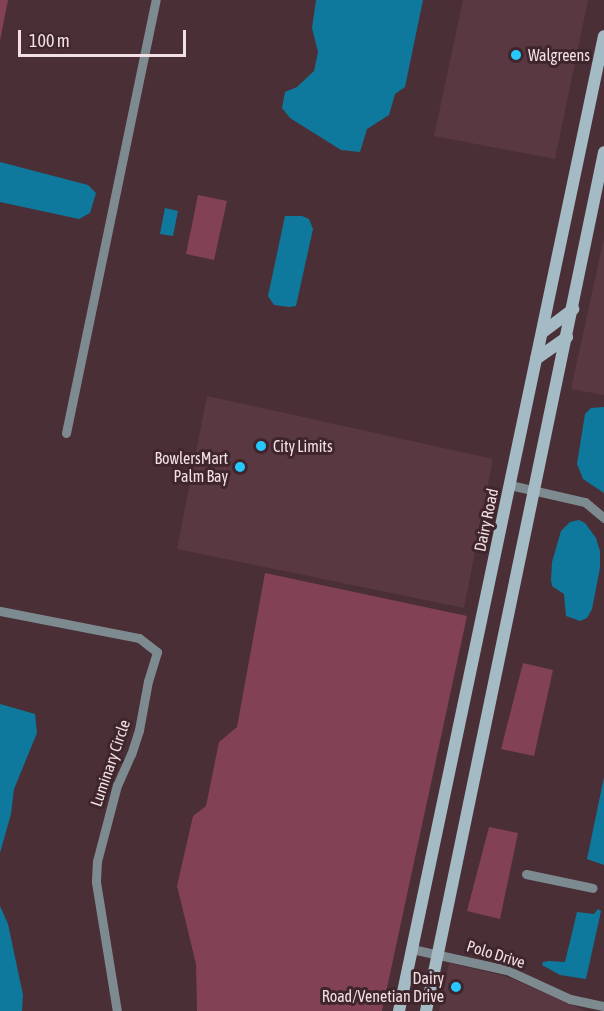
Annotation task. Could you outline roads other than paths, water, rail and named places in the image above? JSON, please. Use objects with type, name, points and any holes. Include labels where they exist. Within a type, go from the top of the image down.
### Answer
[{"type":"street","points":[[66,433],[156,0]]},
{"type":"street","name":"Dairy Road","points":[[399,1011],[604,36]]},
{"type":"street","points":[[426,1011],[536,490],[604,153]]},
{"type":"street","points":[[543,332],[573,309]]},
{"type":"street","points":[[536,359],[567,337]]},
{"type":"street","points":[[510,485],[585,502],[604,518]]},
{"type":"street","name":"Luminary Circle","points":[[0,611],[139,639],[157,652],[148,681],[139,730],[117,785],[97,861],[96,882],[117,1011]]},
{"type":"street","points":[[526,874],[593,888]]},
{"type":"street","name":"Polo Drive","points":[[412,949],[507,970],[570,999],[603,1005]]},
{"type":"water","points":[[316,0],[423,0],[405,87],[395,94],[389,115],[367,129],[360,152],[341,150],[290,118],[282,108],[285,92],[297,87],[314,71],[318,52],[312,28]]},
{"type":"water","points":[[0,162],[88,185],[96,193],[90,213],[79,219],[0,202]]},
{"type":"water","points":[[165,208],[178,211],[173,236],[160,234]]},
{"type":"water","points":[[285,216],[302,216],[309,219],[313,229],[296,306],[289,307],[274,305],[268,296]]},
{"type":"water","points":[[604,407],[604,493],[583,479],[577,464],[585,414],[591,408]]},
{"type":"water","points":[[579,520],[585,523],[596,538],[600,551],[600,568],[592,609],[587,618],[580,621],[566,616],[564,594],[552,586],[551,580],[552,562],[561,531],[570,522]]},
{"type":"water","points":[[0,704],[35,714],[37,733],[14,789],[11,814],[0,853]]},
{"type":"water","points":[[604,777],[604,865],[587,859]]},
{"type":"water","points":[[0,906],[8,924],[23,995],[22,1011],[0,1011]]},
{"type":"water","points":[[598,909],[601,911],[586,979],[560,975],[542,965],[543,962],[549,961],[565,962],[577,912],[594,914]]},
{"type":"place","name":"Walgreens","points":[[516,55]]},
{"type":"place","name":"City Limits","points":[[261,446]]},
{"type":"place","name":"BowlersMart Palm Bay","points":[[240,467]]},
{"type":"place","name":"Dairy Road/Venetian Drive","points":[[456,987]]}]
